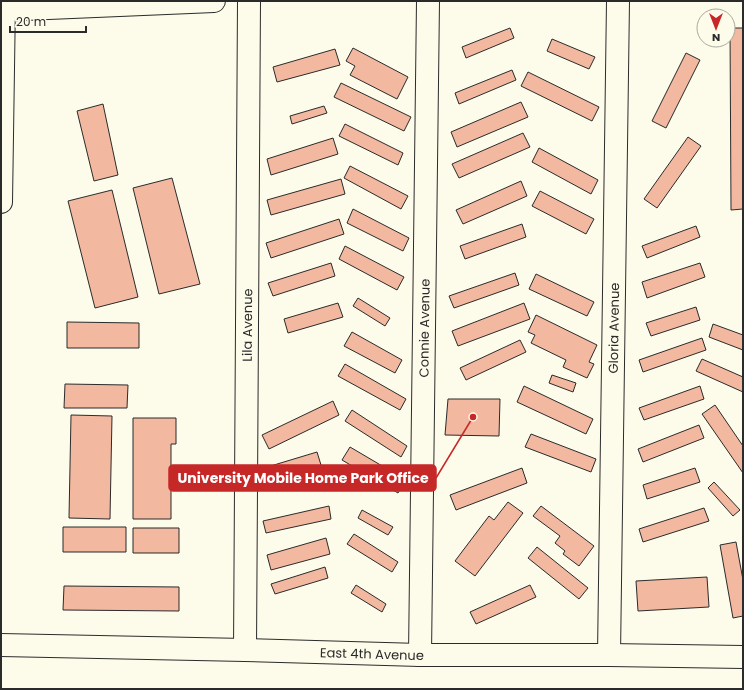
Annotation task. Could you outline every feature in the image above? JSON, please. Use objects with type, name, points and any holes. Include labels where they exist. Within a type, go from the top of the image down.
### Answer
[{"type":"street","points":[[1,202],[3,7],[214,1]]},
{"type":"street","name":"Lila Avenue","points":[[245,650],[249,1]]},
{"type":"street","name":"Connie Avenue","points":[[420,655],[428,1]]},
{"type":"street","name":"Gloria Avenue","points":[[609,655],[618,1]]},
{"type":"street","name":"East 4th Avenue","points":[[1,645],[420,655],[743,657]]},
{"type":"building","points":[[510,28],[514,38],[466,58],[462,47]]},
{"type":"building","points":[[736,28],[743,28],[743,209],[731,210],[730,48],[736,48]]},
{"type":"building","points":[[552,39],[595,57],[589,69],[547,51]]},
{"type":"building","points":[[353,48],[408,77],[397,99],[350,75],[355,66],[346,61]]},
{"type":"building","points":[[335,49],[340,65],[277,82],[273,67]]},
{"type":"building","points":[[686,53],[700,60],[666,128],[652,121]]},
{"type":"building","points":[[512,70],[516,80],[459,104],[455,93]]},
{"type":"building","points":[[528,72],[599,107],[592,121],[521,86]]},
{"type":"building","points":[[341,83],[411,117],[404,131],[334,97]]},
{"type":"building","points":[[521,102],[528,117],[457,147],[451,132]]},
{"type":"building","points":[[103,104],[118,175],[94,181],[77,111]]},
{"type":"building","points":[[324,106],[327,113],[292,124],[290,116]]},
{"type":"building","points":[[345,124],[403,153],[398,165],[339,136]]},
{"type":"building","points":[[523,133],[530,147],[459,178],[452,164]]},
{"type":"building","points":[[688,137],[701,146],[657,208],[644,199]]},
{"type":"building","points":[[333,138],[338,154],[271,175],[267,159]]},
{"type":"building","points":[[539,148],[598,180],[591,194],[532,162]]},
{"type":"building","points":[[350,166],[408,196],[401,209],[344,178]]},
{"type":"building","points":[[172,178],[200,284],[159,294],[133,188]]},
{"type":"building","points":[[341,179],[345,194],[271,215],[267,200]]},
{"type":"building","points":[[521,181],[527,196],[463,224],[456,210]]},
{"type":"building","points":[[112,190],[138,297],[95,308],[68,201]]},
{"type":"building","points":[[540,191],[594,219],[586,234],[532,206]]},
{"type":"building","points":[[353,209],[409,238],[403,251],[347,223]]},
{"type":"building","points":[[339,219],[344,234],[271,258],[266,243]]},
{"type":"building","points":[[522,224],[526,237],[465,259],[460,246]]},
{"type":"building","points":[[696,226],[700,237],[647,258],[642,246]]},
{"type":"building","points":[[345,246],[404,277],[397,290],[339,259]]},
{"type":"building","points":[[331,263],[335,276],[273,296],[268,283]]},
{"type":"building","points":[[700,263],[705,277],[647,298],[642,282]]},
{"type":"building","points":[[515,273],[519,285],[454,308],[449,296]]},
{"type":"building","points":[[536,274],[594,302],[587,316],[529,289]]},
{"type":"building","points":[[358,298],[390,318],[385,326],[353,306]]},
{"type":"building","points":[[338,303],[343,317],[288,333],[284,319]]},
{"type":"building","points":[[524,303],[530,319],[458,346],[452,331]]},
{"type":"building","points":[[696,307],[700,320],[651,336],[646,323]]},
{"type":"building","points":[[536,315],[597,345],[589,362],[594,364],[587,378],[563,367],[566,360],[531,343],[535,335],[528,332]]},
{"type":"building","points":[[67,322],[139,323],[139,348],[67,348]]},
{"type":"building","points":[[713,324],[743,335],[743,350],[709,337]]},
{"type":"building","points":[[352,332],[402,360],[395,373],[344,346]]},
{"type":"building","points":[[702,338],[706,350],[643,372],[639,360]]},
{"type":"building","points":[[520,340],[526,352],[466,380],[460,368]]},
{"type":"building","points":[[702,359],[743,377],[743,392],[696,371]]},
{"type":"building","points":[[345,364],[406,399],[400,410],[338,376]]},
{"type":"building","points":[[552,375],[576,383],[573,392],[549,383]]},
{"type":"building","points":[[65,384],[128,385],[127,408],[64,408]]},
{"type":"building","points":[[524,386],[593,419],[586,434],[517,402]]},
{"type":"building","points":[[700,386],[704,399],[644,420],[639,408]]},
{"type":"building","points":[[448,399],[500,399],[499,436],[445,435]]},
{"type":"building","points":[[333,401],[339,415],[269,449],[262,435]]},
{"type":"building","points":[[715,405],[743,446],[743,473],[702,414]]},
{"type":"building","points":[[352,410],[407,446],[401,457],[345,421]]},
{"type":"building","points":[[71,415],[112,416],[110,519],[69,518]]},
{"type":"building","points":[[133,418],[176,418],[176,444],[171,444],[171,519],[133,519]]},
{"type":"building","points":[[699,425],[704,438],[643,462],[638,449]]},
{"type":"building","points":[[531,434],[596,459],[591,472],[525,447]]},
{"type":"building","points":[[350,447],[406,480],[398,493],[342,460]]},
{"type":"building","points":[[317,452],[321,465],[268,481],[264,468]]},
{"type":"building","points":[[522,468],[527,483],[456,510],[450,495]]},
{"type":"building","points":[[695,468],[700,482],[647,499],[643,485]]},
{"type":"building","points":[[714,482],[740,510],[733,516],[708,488]]},
{"type":"building","points":[[508,502],[523,513],[475,576],[455,561],[489,516],[494,520]]},
{"type":"building","points":[[329,506],[331,519],[266,533],[263,521]]},
{"type":"building","points":[[541,506],[594,546],[579,566],[563,554],[565,551],[555,543],[560,536],[533,516]]},
{"type":"building","points":[[704,508],[709,521],[643,542],[639,529]]},
{"type":"building","points":[[362,510],[393,527],[388,535],[358,518]]},
{"type":"building","points":[[63,527],[126,527],[126,552],[63,552]]},
{"type":"building","points":[[133,528],[179,528],[179,553],[133,553]]},
{"type":"building","points":[[354,534],[398,562],[392,572],[347,544]]},
{"type":"building","points":[[326,538],[330,554],[271,570],[267,555]]},
{"type":"building","points":[[736,542],[743,580],[743,616],[733,618],[720,545]]},
{"type":"building","points":[[537,547],[588,588],[579,599],[528,558]]},
{"type":"building","points":[[325,567],[328,578],[275,594],[271,584]]},
{"type":"building","points":[[707,577],[709,607],[638,611],[636,581]]},
{"type":"building","points":[[356,585],[386,604],[382,612],[351,593]]},
{"type":"building","points":[[530,585],[536,597],[476,624],[470,612]]},
{"type":"building","points":[[64,586],[179,587],[179,611],[63,610]]},
{"type":"place","name":"University Mobile Home Park Office","points":[[473,417]]}]
